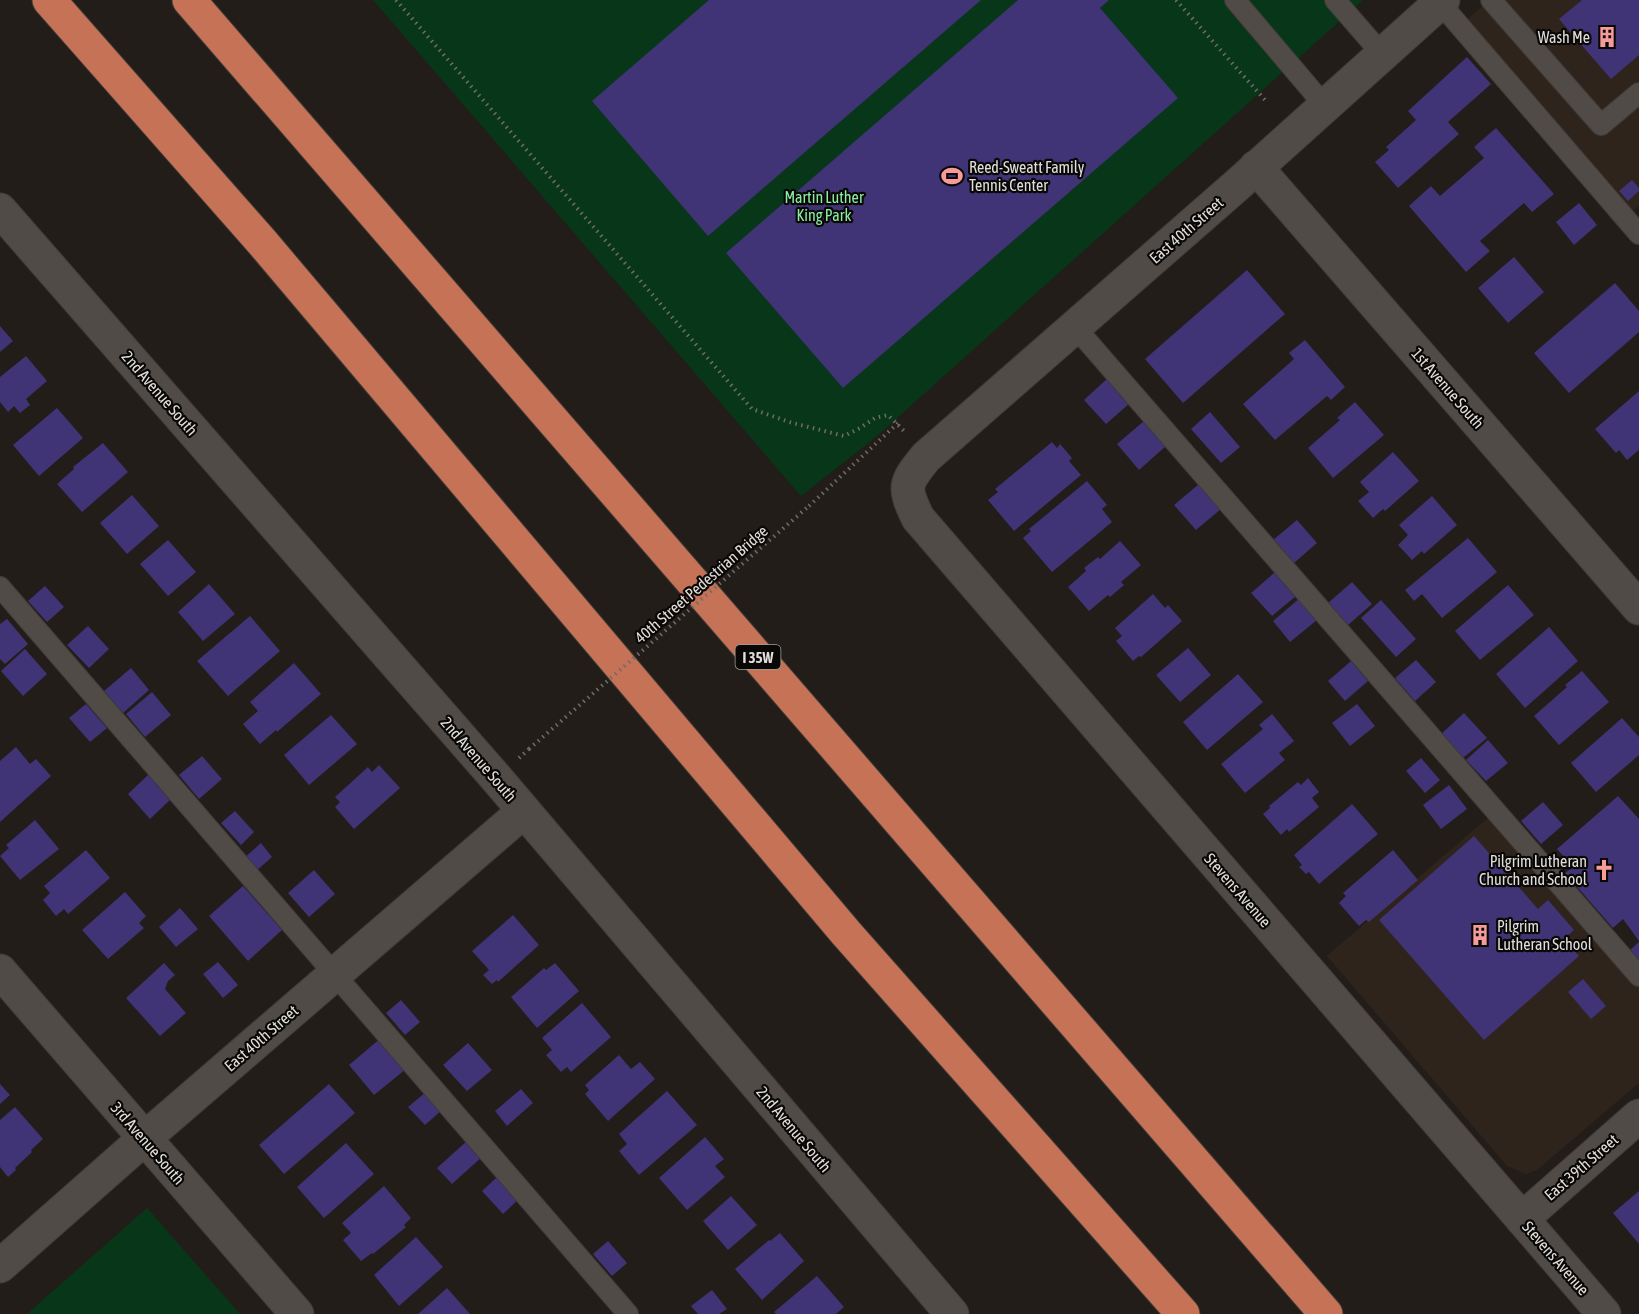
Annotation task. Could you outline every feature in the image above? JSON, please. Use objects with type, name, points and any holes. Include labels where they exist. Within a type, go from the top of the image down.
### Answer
[{"type":"highway","points":[[49,0],[262,242],[839,924],[1183,1314]]},
{"type":"highway","name":"I 35W","points":[[189,0],[1326,1314]]},
{"type":"street","name":"East 40th Street","points":[[926,457],[1442,1]]},
{"type":"street","name":"1st Avenue South","points":[[1256,167],[1639,608]]},
{"type":"street","name":"2nd Avenue South","points":[[0,210],[524,811],[952,1314]]},
{"type":"street","name":"Stevens Avenue","points":[[926,457],[910,477],[907,496],[918,518],[1604,1314]]},
{"type":"street","name":"East 40th Street","points":[[0,1266],[524,811]]},
{"type":"street","name":"3rd Avenue South","points":[[0,971],[297,1314]]},
{"type":"street","name":"East 39th Street","points":[[1522,1219],[1639,1116]]},
{"type":"lane","points":[[1235,0],[1325,106]]},
{"type":"lane","points":[[1335,0],[1382,54]]},
{"type":"lane","points":[[1491,0],[1601,125],[1639,93]]},
{"type":"lane","points":[[1442,1],[1639,234]]},
{"type":"lane","points":[[1075,327],[1639,976]]},
{"type":"lane","points":[[0,587],[628,1314]]},
{"type":"path","name":"40th Street Pedestrian Bridge","points":[[396,0],[752,409],[789,422],[844,436],[875,418],[888,415],[898,423],[809,506],[518,759]]},
{"type":"path","points":[[1176,0],[1265,100]]},
{"type":"shaded area","points":[[1490,0],[1639,0],[1639,206],[1625,218],[1459,26]]},
{"type":"shaded area","points":[[1491,815],[1639,986],[1639,1083],[1537,1170],[1526,1174],[1507,1166],[1327,956]]},
{"type":"green space","name":"Martin Luther King Park","points":[[373,0],[1363,0],[876,437],[801,496]]},
{"type":"green space","points":[[147,1208],[240,1314],[27,1314]]},
{"type":"building","points":[[709,0],[981,0],[708,236],[592,101]]},
{"type":"building","name":"Reed-Sweatt Family Tennis Center","points":[[1018,0],[1109,0],[1100,8],[1178,98],[843,388],[726,253]]},
{"type":"building","name":"Wash Me","points":[[1582,0],[1639,0],[1639,55],[1611,79],[1559,19]]},
{"type":"building","points":[[1467,57],[1491,84],[1448,122],[1459,134],[1398,188],[1375,162],[1389,150],[1386,147],[1416,120],[1408,111]]},
{"type":"building","points":[[1496,128],[1554,194],[1532,212],[1524,203],[1480,241],[1490,251],[1466,272],[1409,206],[1431,186],[1440,196],[1484,158],[1474,147]]},
{"type":"building","points":[[1632,180],[1639,191],[1628,201],[1619,191]]},
{"type":"building","points":[[1579,203],[1597,225],[1574,245],[1556,222]]},
{"type":"building","points":[[1514,257],[1544,292],[1508,323],[1478,288]]},
{"type":"building","points":[[1247,270],[1285,314],[1183,403],[1145,359]]},
{"type":"building","points":[[1615,283],[1639,311],[1639,332],[1569,393],[1534,353]]},
{"type":"building","points":[[0,326],[13,341],[0,352]]},
{"type":"building","points":[[1305,340],[1345,387],[1331,400],[1327,396],[1275,440],[1243,404],[1294,359],[1289,353]]},
{"type":"building","points":[[26,356],[47,381],[26,399],[30,405],[20,413],[14,406],[8,412],[0,402],[0,377]]},
{"type":"building","points":[[1108,378],[1130,403],[1106,424],[1084,400]]},
{"type":"building","points":[[1639,391],[1639,450],[1627,460],[1619,450],[1616,453],[1595,429]]},
{"type":"building","points":[[1355,402],[1384,435],[1333,478],[1308,448],[1340,420],[1337,418]]},
{"type":"building","points":[[57,408],[83,438],[39,476],[13,445]]},
{"type":"building","points":[[1210,412],[1240,447],[1221,463],[1191,429]]},
{"type":"building","points":[[1144,421],[1166,446],[1139,470],[1117,444]]},
{"type":"building","points":[[1052,442],[1057,448],[1060,444],[1072,458],[1069,461],[1081,475],[1014,531],[988,500],[998,492],[995,489]]},
{"type":"building","points":[[103,443],[128,472],[82,512],[57,484],[74,469],[73,467]]},
{"type":"building","points":[[1393,452],[1419,481],[1385,511],[1383,509],[1373,518],[1358,501],[1369,492],[1360,482]]},
{"type":"building","points":[[1087,481],[1107,505],[1102,509],[1112,522],[1052,572],[1023,538],[1031,531],[1029,529]]},
{"type":"building","points":[[1199,484],[1221,509],[1196,530],[1174,505]]},
{"type":"building","points":[[132,495],[159,526],[127,554],[100,523]]},
{"type":"building","points":[[1432,496],[1457,525],[1424,554],[1422,551],[1412,560],[1398,545],[1408,535],[1399,525]]},
{"type":"building","points":[[1297,520],[1317,543],[1294,563],[1273,540]]},
{"type":"building","points":[[1468,538],[1497,572],[1442,618],[1422,594],[1414,601],[1405,590]]},
{"type":"building","points":[[168,540],[196,572],[168,596],[140,564]]},
{"type":"building","points":[[1120,541],[1141,565],[1121,582],[1124,585],[1089,611],[1068,587],[1086,571],[1084,568],[1098,557],[1100,559]]},
{"type":"building","points":[[1275,572],[1296,596],[1272,616],[1251,593]]},
{"type":"building","points":[[1352,582],[1372,604],[1348,625],[1328,603]]},
{"type":"building","points":[[209,584],[235,614],[203,641],[178,612]]},
{"type":"building","points":[[1508,585],[1534,615],[1480,660],[1455,631]]},
{"type":"building","points":[[45,586],[64,607],[47,622],[28,601]]},
{"type":"building","points":[[1153,594],[1165,608],[1168,605],[1182,621],[1141,657],[1133,661],[1116,641],[1122,636],[1115,628]]},
{"type":"building","points":[[1300,598],[1317,620],[1290,642],[1273,621]]},
{"type":"building","points":[[1381,600],[1416,639],[1396,657],[1361,618]]},
{"type":"building","points":[[250,616],[280,651],[228,696],[197,661]]},
{"type":"building","points":[[7,619],[28,644],[5,664],[0,659],[0,624]]},
{"type":"building","points":[[88,626],[109,649],[89,668],[67,645]]},
{"type":"building","points":[[1549,627],[1578,661],[1525,708],[1496,674]]},
{"type":"building","points":[[1188,648],[1211,675],[1180,702],[1156,675]]},
{"type":"building","points":[[25,649],[47,674],[23,696],[1,671]]},
{"type":"building","points":[[1416,660],[1436,682],[1415,701],[1395,678]]},
{"type":"building","points":[[1351,661],[1368,681],[1345,701],[1328,681]]},
{"type":"building","points":[[294,663],[321,694],[260,744],[243,724],[258,711],[250,702]]},
{"type":"building","points":[[131,668],[149,690],[123,713],[104,691]]},
{"type":"building","points":[[1582,671],[1609,702],[1559,745],[1534,716]]},
{"type":"building","points":[[1238,674],[1263,702],[1207,750],[1183,722]]},
{"type":"building","points":[[152,692],[171,715],[145,737],[126,714]]},
{"type":"building","points":[[86,704],[107,728],[90,742],[69,718]]},
{"type":"building","points":[[1357,704],[1375,726],[1350,746],[1332,723]]},
{"type":"building","points":[[1464,713],[1487,738],[1463,758],[1441,734]]},
{"type":"building","points":[[1272,714],[1294,741],[1279,753],[1285,760],[1245,793],[1221,764],[1263,729],[1259,725]]},
{"type":"building","points":[[331,715],[357,744],[309,785],[284,755]]},
{"type":"building","points":[[1622,718],[1639,737],[1639,755],[1596,792],[1571,763]]},
{"type":"building","points":[[1488,740],[1508,763],[1486,781],[1466,760]]},
{"type":"building","points":[[16,747],[30,764],[36,759],[51,776],[0,822],[0,761]]},
{"type":"building","points":[[202,756],[222,779],[199,799],[179,775]]},
{"type":"building","points":[[1421,758],[1440,780],[1425,793],[1406,771]]},
{"type":"building","points":[[379,765],[400,788],[354,829],[335,807],[340,802],[335,797],[368,767],[372,772]]},
{"type":"building","points":[[149,774],[171,799],[150,819],[128,794]]},
{"type":"building","points":[[1308,778],[1319,792],[1312,798],[1319,807],[1289,832],[1287,829],[1281,835],[1263,814],[1270,808],[1269,806],[1298,782],[1301,785]]},
{"type":"building","points":[[1449,785],[1467,809],[1441,829],[1423,805]]},
{"type":"building","name":"Pilgrim Lutheran Church and School","points":[[1618,796],[1639,819],[1639,941],[1623,919],[1613,928],[1565,873],[1573,867],[1557,849]]},
{"type":"building","points":[[1543,802],[1563,825],[1541,844],[1521,821]]},
{"type":"building","points":[[1352,804],[1378,834],[1319,884],[1309,872],[1306,874],[1299,867],[1302,865],[1294,855]]},
{"type":"building","points":[[235,811],[254,832],[241,845],[221,823]]},
{"type":"building","points":[[35,820],[59,849],[20,880],[0,856],[9,848],[6,845]]},
{"type":"building","name":"Pilgrim Lutheran School","points":[[1474,836],[1538,909],[1548,900],[1574,930],[1564,939],[1579,956],[1484,1040],[1379,920]]},
{"type":"building","points":[[261,843],[272,857],[255,872],[244,858]]},
{"type":"building","points":[[86,850],[110,878],[68,914],[64,909],[56,916],[43,900],[50,893],[44,886]]},
{"type":"building","points":[[1393,850],[1418,880],[1369,922],[1366,920],[1359,926],[1339,903],[1346,896],[1343,893]]},
{"type":"building","points":[[314,870],[335,894],[309,917],[288,893]]},
{"type":"building","points":[[243,886],[282,930],[248,961],[209,916]]},
{"type":"building","points":[[125,892],[146,916],[139,923],[144,928],[108,959],[82,930]]},
{"type":"building","points":[[180,908],[198,929],[176,947],[159,927]]},
{"type":"building","points":[[513,915],[539,945],[498,982],[497,980],[492,984],[483,975],[489,970],[472,951]]},
{"type":"building","points":[[1639,942],[1639,963],[1629,951]]},
{"type":"building","points":[[218,962],[238,985],[223,998],[203,974]]},
{"type":"building","points":[[164,963],[175,975],[168,981],[165,989],[186,1013],[160,1036],[126,998]]},
{"type":"building","points":[[555,963],[579,991],[537,1028],[511,997],[544,968],[546,970]]},
{"type":"building","points":[[1583,979],[1606,1006],[1591,1019],[1568,992]]},
{"type":"building","points":[[401,1000],[420,1022],[405,1035],[386,1013]]},
{"type":"building","points":[[582,1003],[611,1037],[571,1072],[567,1067],[561,1072],[546,1055],[552,1050],[542,1038]]},
{"type":"building","points":[[381,1038],[406,1069],[374,1095],[349,1065]]},
{"type":"building","points":[[468,1043],[492,1070],[467,1091],[443,1065]]},
{"type":"building","points":[[619,1055],[631,1069],[640,1062],[655,1079],[608,1121],[585,1094],[589,1090],[585,1085]]},
{"type":"building","points":[[0,1084],[10,1095],[0,1104]]},
{"type":"building","points":[[329,1084],[355,1113],[284,1174],[259,1145]]},
{"type":"building","points":[[521,1089],[533,1103],[507,1126],[495,1111]]},
{"type":"building","points":[[667,1091],[697,1125],[639,1175],[619,1151],[627,1144],[619,1134]]},
{"type":"building","points":[[426,1092],[442,1110],[425,1125],[408,1107]]},
{"type":"building","points":[[15,1107],[43,1139],[8,1177],[0,1167],[0,1120]]},
{"type":"building","points":[[705,1137],[724,1159],[715,1166],[725,1177],[687,1210],[659,1178]]},
{"type":"building","points":[[468,1140],[483,1156],[452,1184],[437,1168]]},
{"type":"building","points":[[346,1143],[374,1174],[324,1218],[297,1187]]},
{"type":"building","points":[[497,1177],[518,1200],[503,1214],[482,1191]]},
{"type":"building","points":[[384,1186],[411,1218],[404,1225],[406,1227],[361,1261],[343,1240],[351,1233],[342,1223]]},
{"type":"building","points":[[1639,1191],[1639,1244],[1613,1213]]},
{"type":"building","points":[[731,1196],[757,1225],[728,1250],[703,1221]]},
{"type":"building","points":[[780,1233],[804,1261],[762,1300],[735,1269]]},
{"type":"building","points":[[416,1237],[443,1267],[399,1306],[374,1275]]},
{"type":"building","points":[[608,1241],[627,1263],[612,1276],[593,1254]]},
{"type":"building","points":[[817,1276],[844,1307],[836,1314],[776,1314],[774,1312]]},
{"type":"building","points":[[447,1288],[470,1314],[418,1314]]},
{"type":"building","points":[[712,1290],[727,1309],[719,1314],[698,1314],[691,1306]]},
{"type":"place","name":"Wash Me","points":[[1607,37]]},
{"type":"place","name":"Reed-Sweatt Family Tennis Center","points":[[952,176]]},
{"type":"place","name":"Pilgrim Lutheran Church and School","points":[[1604,870]]},
{"type":"place","name":"Pilgrim Lutheran School","points":[[1480,935]]}]
